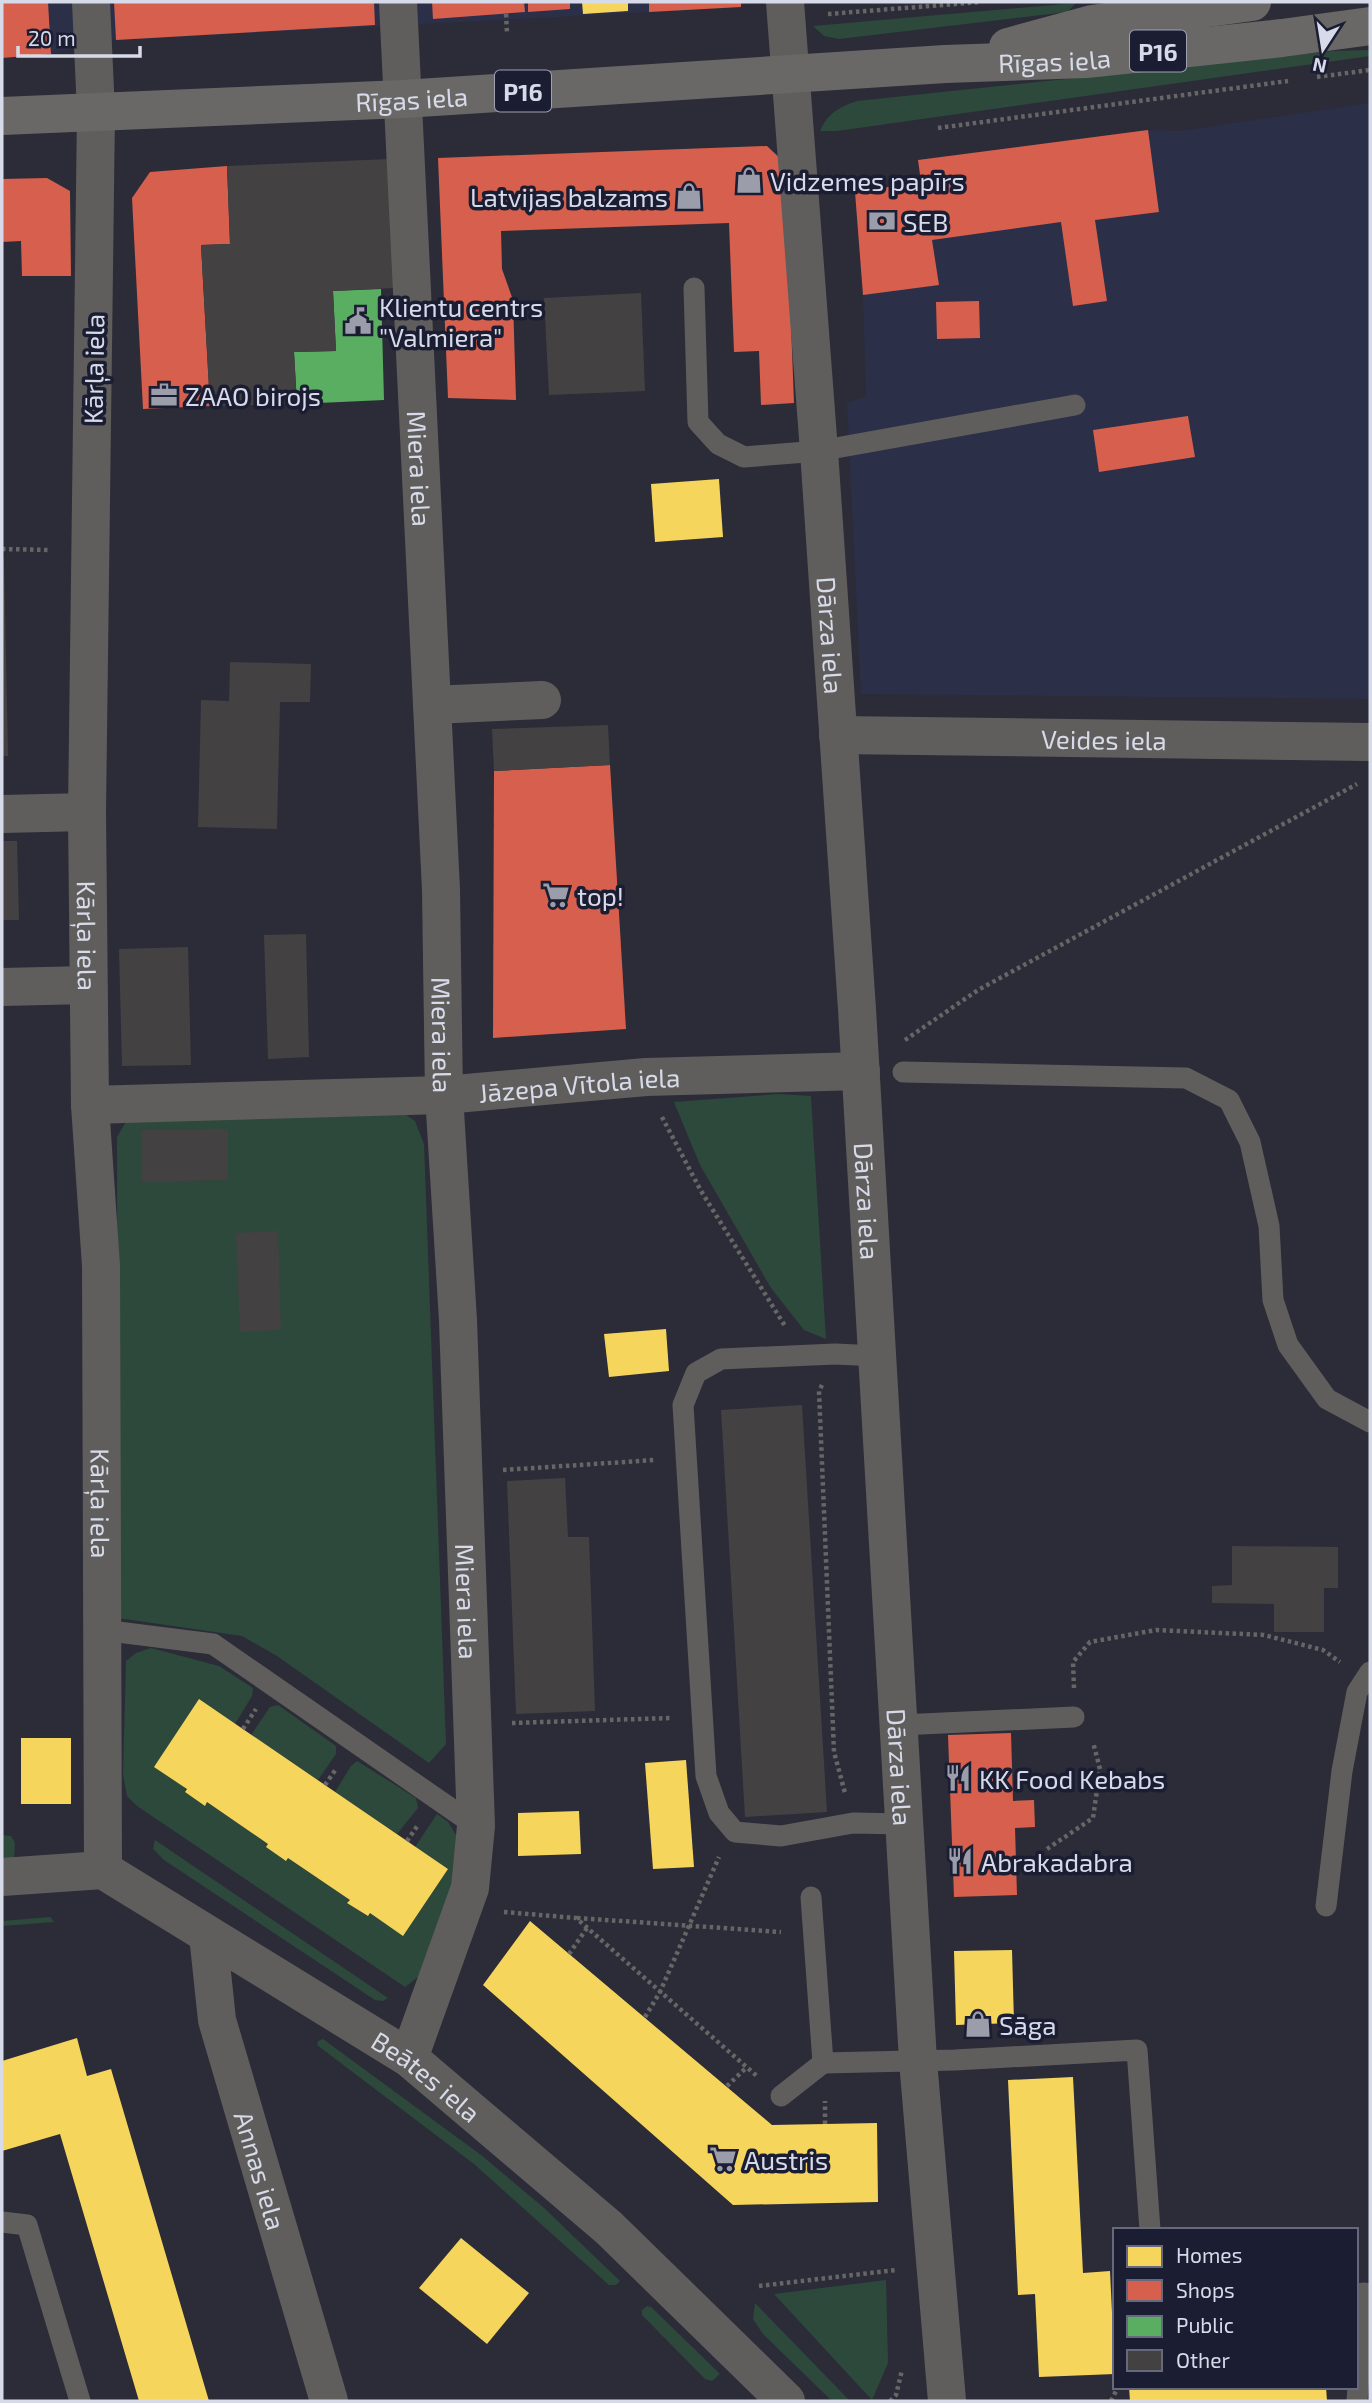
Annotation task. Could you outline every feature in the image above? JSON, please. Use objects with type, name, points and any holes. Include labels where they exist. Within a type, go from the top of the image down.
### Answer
[{"type":"main road","name":"Rīgas iela","points":[[945,64],[1104,12],[1252,2]]},
{"type":"main road","name":"Rīgas iela","points":[[2,116],[403,99],[945,64],[1086,59],[1370,26]]},
{"type":"street","name":"Kārļa iela","points":[[91,2],[96,112],[87,812],[88,985],[90,1105],[101,1266],[103,1870]]},
{"type":"street","name":"Miera iela","points":[[398,2],[441,890],[444,1096],[458,1320],[476,1826],[470,1888],[409,2058]]},
{"type":"street","name":"Dārza iela","points":[[785,2],[861,1071],[918,2061],[947,2401]]},
{"type":"street","points":[[432,705],[542,701]]},
{"type":"street","name":"Veides iela","points":[[838,735],[1370,742]]},
{"type":"street","points":[[2,814],[87,812]]},
{"type":"street","points":[[2,987],[88,985]]},
{"type":"street","name":"Jāzepa Vītola iela","points":[[90,1105],[444,1096],[646,1077],[861,1071]]},
{"type":"street","points":[[2,1877],[103,1870]]},
{"type":"street","name":"Beātes iela","points":[[103,1870],[409,2058],[609,2228],[786,2401]]},
{"type":"street","name":"Annas iela","points":[[208,1935],[217,2020],[329,2401]]},
{"type":"lane","points":[[694,288],[698,422],[718,444],[744,457],[819,451],[1074,405]]},
{"type":"lane","points":[[903,1072],[1186,1078],[1229,1100],[1250,1142],[1269,1226],[1273,1300],[1288,1345],[1326,1399],[1370,1422]]},
{"type":"lane","points":[[878,1356],[835,1354],[720,1359],[696,1373],[683,1405],[706,1776],[719,1813],[735,1832],[781,1836],[853,1824],[905,1824]]},
{"type":"lane","points":[[102,1630],[213,1644],[476,1826]]},
{"type":"lane","points":[[1326,1906],[1342,1771],[1357,1692],[1370,1672]]},
{"type":"lane","points":[[900,1725],[1074,1717]]},
{"type":"lane","points":[[811,1897],[823,2063]]},
{"type":"lane","points":[[781,2096],[823,2063],[1137,2050],[1150,2228]]},
{"type":"lane","points":[[2,2222],[27,2225],[80,2401]]},
{"type":"lane","points":[[1358,2294],[1364,2293],[1358,2386]]},
{"type":"path","points":[[828,14],[981,2]]},
{"type":"path","points":[[506,14],[507,33]]},
{"type":"path","points":[[1316,78],[1370,70]]},
{"type":"path","points":[[938,128],[1289,81]]},
{"type":"path","points":[[2,549],[51,550]]},
{"type":"path","points":[[902,1043],[978,990],[1358,783]]},
{"type":"path","points":[[646,1077],[657,1106],[701,1191],[804,1357]]},
{"type":"path","points":[[463,1472],[687,1458]]},
{"type":"path","points":[[1047,1849],[1093,1818],[1100,1769],[1091,1733],[1074,1717],[1073,1662],[1090,1642],[1156,1630],[1264,1635],[1323,1650],[1345,1665],[1357,1692]]},
{"type":"path","points":[[472,1724],[703,1717]]},
{"type":"path","points":[[645,2017],[660,1992],[732,1828]]},
{"type":"path","points":[[462,1909],[792,1932],[814,1931]]},
{"type":"path","points":[[576,1918],[781,2096],[825,2096],[825,2124]]},
{"type":"path","points":[[569,1954],[587,1928]]},
{"type":"path","points":[[727,2087],[747,2067]]},
{"type":"path","points":[[759,2286],[897,2270]]},
{"type":"shaded area","points":[[2,2],[754,4],[693,10],[116,40],[51,54],[2,58]]},
{"type":"shaded area","points":[[1370,103],[1370,699],[861,694],[847,403],[866,396],[863,295],[855,192],[921,182],[918,160],[1148,130],[1180,131]]},
{"type":"green space","points":[[1076,3],[1067,12],[839,39],[824,36],[813,26]]},
{"type":"green space","points":[[1370,50],[1370,56],[837,131],[820,131],[835,112],[857,101],[1333,51]]},
{"type":"green space","points":[[779,1094],[811,1096],[826,1339],[804,1330],[771,1288],[700,1165],[674,1102]]},
{"type":"green space","points":[[399,1110],[415,1121],[424,1144],[446,1744],[429,1763],[277,1656],[242,1636],[118,1618],[117,1137],[127,1120]]},
{"type":"green space","points":[[151,1648],[219,1666],[253,1688],[252,1696],[235,1724],[199,1700],[185,1792],[205,1806],[207,1802],[268,1844],[286,1861],[288,1858],[350,1900],[348,1903],[367,1916],[370,1913],[403,1935],[448,1869],[415,1847],[437,1814],[448,1822],[460,1841],[445,1942],[418,1977],[405,1987],[137,1806],[127,1796],[123,1774],[126,1661],[136,1653]]},
{"type":"green space","points":[[278,1705],[336,1746],[336,1754],[318,1780],[251,1735],[270,1707]]},
{"type":"green space","points":[[357,1761],[416,1798],[418,1808],[397,1834],[335,1792]]},
{"type":"green space","points":[[2,1835],[11,1836],[15,1843],[14,1859],[2,1859]]},
{"type":"green space","points":[[155,1840],[388,1998],[383,2001],[375,2000],[164,1860],[153,1849]]},
{"type":"green space","points":[[50,1917],[54,1922],[2,1926],[2,1921]]},
{"type":"green space","points":[[323,2039],[481,2155],[543,2207],[620,2281],[616,2285],[609,2285],[474,2164],[317,2045],[318,2041]]},
{"type":"green space","points":[[886,2280],[888,2363],[872,2400],[774,2294]]},
{"type":"green space","points":[[755,2303],[850,2401],[832,2401],[763,2334],[753,2319]]},
{"type":"green space","points":[[647,2306],[720,2374],[712,2381],[705,2379],[642,2315],[642,2310]]},
{"type":"building: Homes","points":[[582,2],[628,2],[628,11],[583,14]]},
{"type":"building: Homes","points":[[719,479],[723,537],[655,542],[651,484]]},
{"type":"building: Homes","points":[[666,1329],[669,1371],[609,1377],[604,1334]]},
{"type":"building: Homes","points":[[199,1699],[448,1869],[403,1936],[370,1913],[368,1916],[347,1903],[350,1900],[288,1858],[286,1861],[266,1847],[268,1844],[207,1802],[205,1806],[185,1792],[187,1789],[154,1767]]},
{"type":"building: Homes","points":[[21,1738],[71,1738],[71,1804],[21,1804]]},
{"type":"building: Homes","points":[[686,1760],[694,1867],[653,1869],[645,1763]]},
{"type":"building: Homes","points":[[579,1811],[581,1854],[518,1856],[518,1813]]},
{"type":"building: Homes","points":[[530,1921],[772,2125],[877,2123],[878,2202],[733,2205],[483,1985]]},
{"type":"building: Homes","points":[[1012,1950],[1014,2023],[956,2025],[954,1951]]},
{"type":"building: Homes","points":[[77,2038],[87,2076],[111,2069],[209,2401],[139,2401],[60,2134],[2,2151],[2,2061]]},
{"type":"building: Homes","points":[[1073,2077],[1083,2273],[1110,2271],[1113,2374],[1039,2377],[1035,2294],[1018,2295],[1008,2080]]},
{"type":"building: Homes","points":[[461,2238],[529,2293],[487,2344],[419,2288]]},
{"type":"building: Homes","points":[[1129,2389],[1326,2389],[1327,2401],[1130,2401]]},
{"type":"building: Shops","points":[[2,2],[48,2],[51,54],[2,58]]},
{"type":"building: Shops","points":[[114,2],[374,2],[375,25],[116,40]]},
{"type":"building: Shops","points":[[432,2],[524,2],[525,12],[433,19]]},
{"type":"building: Shops","points":[[528,2],[570,2],[570,9],[528,12]]},
{"type":"building: Shops","points":[[649,2],[741,2],[741,7],[649,12]]},
{"type":"building: Shops","points":[[1148,130],[1159,212],[1095,220],[1107,301],[1073,306],[1061,222],[932,240],[939,285],[863,295],[855,192],[921,182],[918,160]]},
{"type":"building: Shops","points":[[767,146],[785,163],[794,403],[761,405],[759,351],[734,352],[729,223],[501,231],[502,269],[513,300],[516,400],[448,398],[438,158]]},
{"type":"building: Shops","points":[[227,166],[230,244],[201,245],[210,406],[143,409],[132,198],[150,172]]},
{"type":"building: Shops","points":[[47,178],[70,191],[71,276],[22,276],[21,241],[2,242],[2,179]]},
{"type":"building: Shops","points":[[979,301],[980,338],[937,339],[936,302]]},
{"type":"building: Shops","points":[[1188,416],[1195,457],[1099,472],[1093,430]]},
{"type":"building: Shops","name":"top!","points":[[610,765],[626,1029],[493,1038],[494,771]]},
{"type":"building: Shops","points":[[1011,1733],[1013,1801],[1034,1800],[1035,1827],[1015,1828],[1017,1895],[954,1897],[948,1735]]},
{"type":"building: Public","name":"Klientu centrs \"Valmiera\"","points":[[381,289],[384,400],[297,404],[294,352],[336,351],[333,291]]},
{"type":"building: Other","points":[[389,159],[394,288],[333,291],[336,351],[294,352],[297,404],[210,406],[201,245],[230,244],[227,166]]},
{"type":"building: Other","points":[[641,293],[645,391],[549,395],[544,298]]},
{"type":"building: Other","points":[[4,558],[8,756],[2,756]]},
{"type":"building: Other","points":[[230,662],[311,664],[310,702],[280,702],[277,829],[198,827],[201,700],[229,701]]},
{"type":"building: Other","points":[[608,725],[610,765],[494,771],[492,729]]},
{"type":"building: Other","points":[[2,841],[17,841],[19,920],[2,920]]},
{"type":"building: Other","points":[[306,934],[309,1057],[268,1059],[264,935]]},
{"type":"building: Other","points":[[188,947],[191,1065],[122,1066],[119,949]]},
{"type":"building: Other","points":[[228,1129],[228,1180],[142,1182],[142,1130]]},
{"type":"building: Other","points":[[278,1231],[281,1330],[240,1332],[236,1233]]},
{"type":"building: Other","points":[[802,1405],[827,1812],[745,1817],[721,1410]]},
{"type":"building: Other","points":[[565,1478],[568,1537],[589,1537],[595,1711],[516,1714],[507,1481]]},
{"type":"building: Other","points":[[1232,1546],[1338,1547],[1338,1588],[1324,1588],[1324,1632],[1274,1632],[1274,1604],[1212,1603],[1212,1586],[1232,1585]]},
{"type":"place","name":"Vidzemes papīrs","points":[[749,180]]},
{"type":"place","name":"Latvijas balzams","points":[[689,196]]},
{"type":"place","name":"SEB","points":[[882,221]]},
{"type":"place","name":"Klientu centrs \"Valmiera\"","points":[[358,321]]},
{"type":"place","name":"ZAAO birojs","points":[[164,395]]},
{"type":"place","name":"top!","points":[[556,895]]},
{"type":"place","name":"KK Food Kebabs","points":[[958,1778]]},
{"type":"place","name":"Abrakadabra","points":[[960,1861]]},
{"type":"place","name":"Sāga","points":[[978,2024]]},
{"type":"place","name":"Austris","points":[[723,2159]]}]
